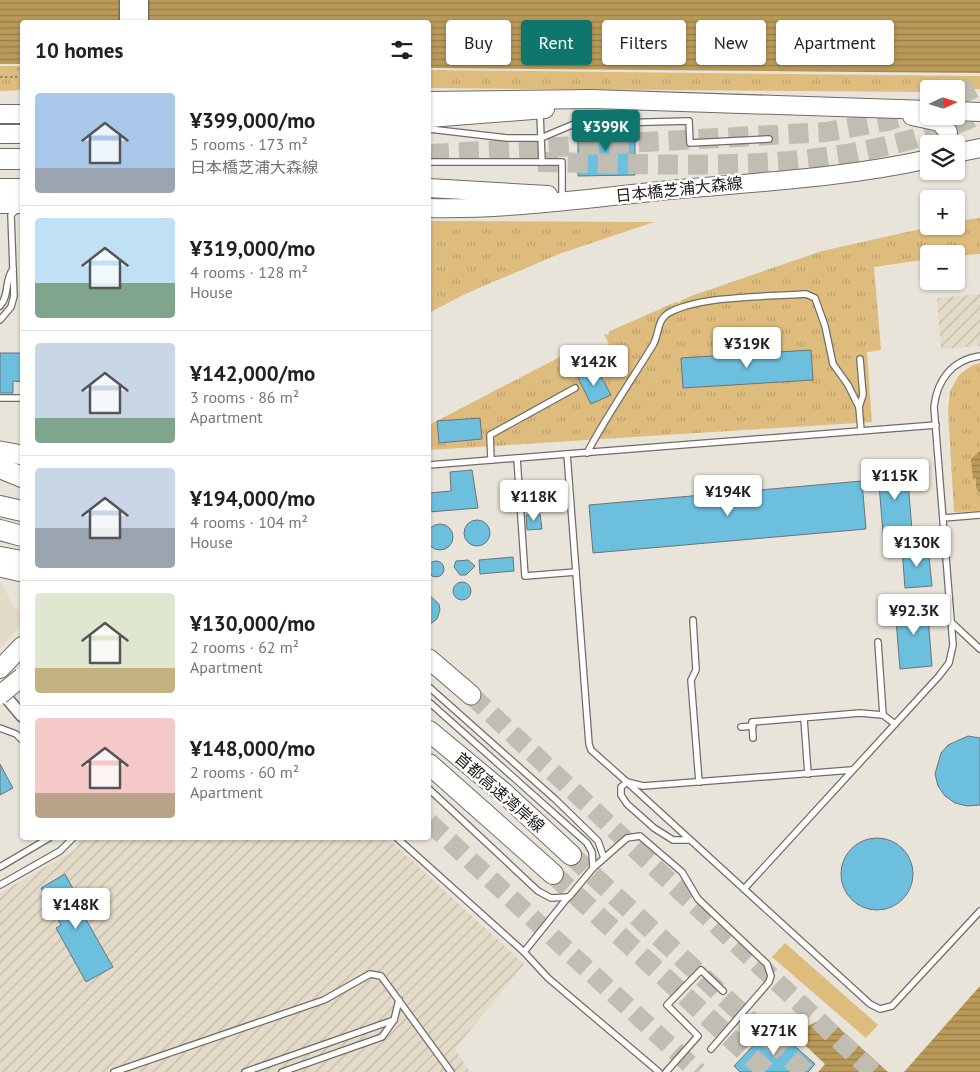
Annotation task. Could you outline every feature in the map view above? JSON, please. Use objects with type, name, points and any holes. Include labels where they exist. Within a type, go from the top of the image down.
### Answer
[{"type":"highway","points":[[0,159],[20,159]]},
{"type":"highway","points":[[0,451],[20,455]]},
{"type":"highway","points":[[0,468],[20,476]]},
{"type":"highway","points":[[0,506],[20,511]]},
{"type":"highway","points":[[1,530],[20,535]]},
{"type":"highway","points":[[0,557],[20,561]]},
{"type":"highway","points":[[0,567],[20,572]]},
{"type":"highway","points":[[431,661],[471,695]]},
{"type":"highway","points":[[431,718],[505,794]]},
{"type":"highway","name":"首都高速湾岸線","points":[[431,733],[505,794],[571,855]]},
{"type":"highway","name":"首都高速湾岸線","points":[[431,766],[553,874]]},
{"type":"main road","points":[[128,0],[128,20]]},
{"type":"main road","points":[[140,0],[140,20]]},
{"type":"main road","points":[[431,101],[514,99],[673,101],[920,110]]},
{"type":"main road","points":[[431,118],[673,101]]},
{"type":"main road","points":[[834,106],[940,122],[948,132],[948,135]]},
{"type":"main road","points":[[965,111],[979,112]]},
{"type":"main road","points":[[0,114],[20,114]]},
{"type":"main road","points":[[0,134],[20,134]]},
{"type":"main road","points":[[965,151],[980,148]]},
{"type":"main road","points":[[908,164],[920,159]]},
{"type":"main road","name":"日本橋芝浦大森線","points":[[431,208],[544,205],[591,198],[846,173],[920,161]]},
{"type":"main road","points":[[0,188],[20,188]]},
{"type":"main road","points":[[431,188],[591,198]]},
{"type":"main road","points":[[0,204],[20,205]]},
{"type":"main road","points":[[0,669],[20,648]]},
{"type":"main road","points":[[0,695],[20,678]]},
{"type":"street","points":[[0,690],[20,714]]},
{"type":"lane","points":[[540,110],[542,162]]},
{"type":"lane","points":[[431,129],[507,138],[541,138],[574,124],[689,121],[690,143],[769,139]]},
{"type":"lane","points":[[431,162],[562,162],[562,196]]},
{"type":"lane","points":[[0,320],[11,307],[14,296],[11,215],[20,207]]},
{"type":"lane","points":[[0,306],[7,295],[9,274],[13,269]]},
{"type":"lane","points":[[588,453],[607,415],[656,341],[662,319],[671,312],[690,304],[779,296],[812,295],[818,303],[833,364],[848,385],[859,407],[861,431]]},
{"type":"lane","points":[[744,889],[949,663],[953,645],[936,425],[936,392],[941,380],[957,364],[980,356]]},
{"type":"lane","points":[[859,407],[863,395],[860,359]]},
{"type":"lane","points":[[491,460],[490,435],[575,388]]},
{"type":"lane","points":[[0,398],[20,398]]},
{"type":"lane","points":[[431,465],[936,425]]},
{"type":"lane","points":[[567,454],[588,744],[594,753],[870,1004],[880,1009],[892,1006],[980,912]]},
{"type":"lane","points":[[517,458],[525,576],[576,572]]},
{"type":"lane","points":[[943,518],[980,515]]},
{"type":"lane","points":[[693,620],[696,670],[691,680],[699,782]]},
{"type":"lane","points":[[951,622],[980,648]]},
{"type":"lane","points":[[878,642],[883,715]]},
{"type":"lane","points":[[431,689],[591,834],[598,841],[604,858]]},
{"type":"lane","points":[[431,704],[586,843],[592,852],[593,868]]},
{"type":"lane","points":[[753,738],[752,722],[860,713],[883,715],[895,724]]},
{"type":"lane","points":[[804,719],[808,774]]},
{"type":"lane","points":[[741,727],[753,726]]},
{"type":"lane","points":[[0,728],[16,734],[20,738]]},
{"type":"lane","points":[[627,782],[643,786],[852,770]]},
{"type":"lane","points":[[627,782],[621,787],[622,795],[627,804],[654,828],[673,840],[690,840]]},
{"type":"lane","points":[[431,791],[538,891],[552,898],[568,897]]},
{"type":"lane","points":[[524,952],[593,868],[627,838],[640,836],[682,872],[698,899],[770,969],[769,982],[711,1050]]},
{"type":"lane","points":[[0,867],[46,840]]},
{"type":"lane","points":[[0,885],[60,851],[72,840]]},
{"type":"lane","points":[[399,840],[524,952],[548,978],[659,1072]]},
{"type":"lane","points":[[666,1072],[698,1036],[667,1005],[701,970],[723,990]]},
{"type":"lane","points":[[114,1072],[324,1000],[370,974],[381,976],[448,1070]]},
{"type":"lane","points":[[282,1072],[382,1037],[394,1020],[399,1000]]},
{"type":"lane","points":[[245,1072],[394,1020]]},
{"type":"path","points":[[0,77],[20,77]]},
{"type":"shaded area","points":[[0,0],[980,0],[980,73],[431,68],[431,20],[20,20],[20,64],[0,64]]},
{"type":"shaded area","points":[[980,294],[980,346],[941,349],[937,298]]},
{"type":"shaded area","points":[[980,451],[980,493],[976,488],[976,478],[973,479],[971,459]]},
{"type":"shaded area","points":[[0,581],[13,606],[20,611],[20,626],[0,649]]},
{"type":"shaded area","points":[[80,840],[389,840],[524,964],[455,1049],[470,1072],[0,1072],[0,893],[75,850]]},
{"type":"shaded area","points":[[980,986],[980,1072],[904,1072],[972,995]]},
{"type":"shaded area","points":[[827,1017],[888,1072],[818,1072],[825,1064],[792,1033]]},
{"type":"green space","points":[[0,66],[20,66],[20,90],[0,91]]},
{"type":"green space","points":[[431,70],[980,76],[980,89],[965,89],[965,80],[920,80],[920,92],[431,88]]},
{"type":"green space","points":[[980,218],[980,254],[965,255],[965,245],[920,245],[920,260],[874,267],[881,350],[867,352],[872,422],[431,450],[431,424],[577,348],[581,347],[587,356],[609,344],[604,334],[608,335],[610,331],[676,302],[680,303],[680,301],[691,296],[822,251],[920,229],[920,235],[965,235],[965,220]]},
{"type":"green space","points":[[431,221],[654,222],[559,254],[465,294],[431,312]]},
{"type":"green space","points":[[980,363],[980,511],[954,512],[948,410],[950,391],[959,375],[971,366]]},
{"type":"green space","points":[[785,943],[878,1025],[866,1038],[772,957]]},
{"type":"building","points":[[635,129],[635,175],[578,176],[578,130]]},
{"type":"building","points":[[811,350],[813,380],[683,388],[681,358]]},
{"type":"building","points":[[0,353],[20,353],[20,382],[13,381],[13,393],[0,393]]},
{"type":"building","points":[[597,369],[611,395],[591,404],[578,378]]},
{"type":"building","points":[[480,418],[482,439],[439,443],[437,421]]},
{"type":"building","points":[[907,469],[912,530],[883,533],[878,472]]},
{"type":"building","points":[[472,470],[478,508],[431,512],[431,493],[451,491],[450,472]]},
{"type":"building","points":[[862,481],[866,529],[593,553],[589,505]]},
{"type":"building","points":[[540,514],[542,529],[527,530],[526,515]]},
{"type":"building","points":[[477,520],[486,524],[490,533],[486,542],[477,546],[468,542],[464,533],[468,524]]},
{"type":"building","points":[[435,525],[445,525],[452,532],[452,542],[445,549],[435,549],[431,546],[431,528]]},
{"type":"building","points":[[928,547],[932,586],[905,588],[902,549]]},
{"type":"building","points":[[513,557],[514,571],[480,574],[479,560]]},
{"type":"building","points":[[468,560],[475,566],[466,575],[460,575],[454,567],[456,561]]},
{"type":"building","points":[[439,561],[444,566],[442,575],[439,577],[431,576],[431,562]]},
{"type":"building","points":[[462,582],[468,585],[471,591],[468,597],[462,600],[456,597],[453,591],[456,585]]},
{"type":"building","points":[[431,597],[439,604],[440,610],[437,619],[431,624]]},
{"type":"building","points":[[927,604],[932,666],[900,669],[895,607]]},
{"type":"building","points":[[968,736],[980,738],[980,805],[967,806],[955,803],[945,796],[938,786],[935,774],[941,753],[948,745]]},
{"type":"building","points":[[0,764],[13,788],[0,795]]},
{"type":"building","points":[[884,838],[903,848],[911,860],[913,874],[911,888],[903,900],[891,908],[870,910],[851,900],[843,888],[841,867],[851,848],[863,840]]},
{"type":"building","points":[[65,874],[79,900],[76,902],[113,967],[86,982],[56,928],[61,925],[41,888]]},
{"type":"building","points":[[772,1026],[815,1064],[808,1072],[740,1072],[734,1066]]},
{"type":"tunnel","points":[[965,92],[980,85]]},
{"type":"tunnel","points":[[431,154],[826,132],[887,121],[920,111]]},
{"type":"tunnel","points":[[538,162],[707,165],[819,158],[874,149],[927,135],[980,114]]},
{"type":"tunnel","points":[[471,695],[873,1072]]},
{"type":"tunnel","points":[[431,824],[698,1072]]},
{"type":"tunnel","points":[[571,855],[805,1072]]},
{"type":"tunnel","points":[[553,874],[767,1072]]}]
